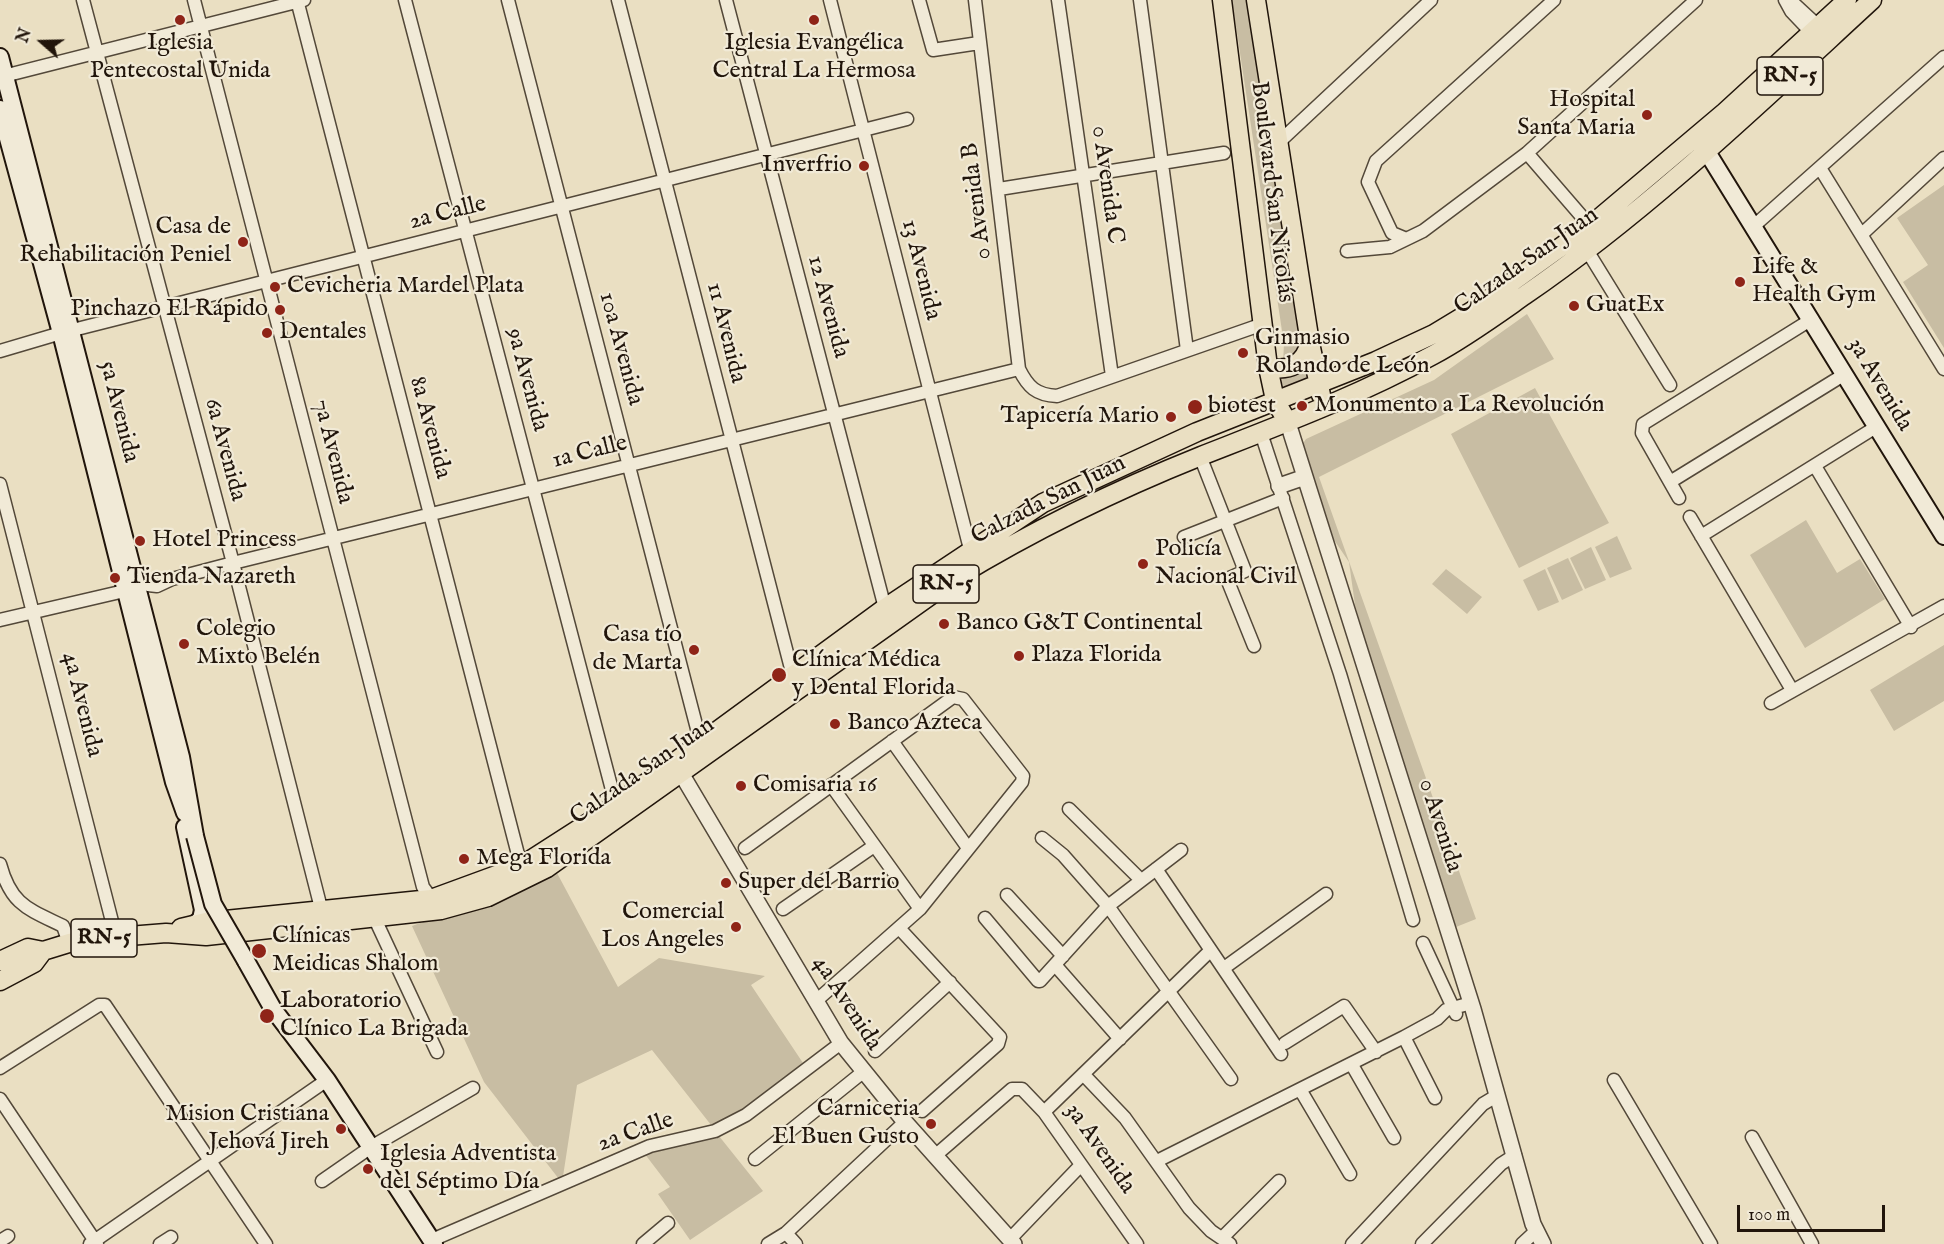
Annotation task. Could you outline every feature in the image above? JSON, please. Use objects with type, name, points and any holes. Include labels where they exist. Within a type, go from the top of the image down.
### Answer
[{"type":"main road","name":"Boulevard San Nicolás","points":[[1222,0],[1268,367],[1275,400],[1288,423]]},
{"type":"main road","name":"Boulevard San Nicolás","points":[[1256,0],[1310,343],[1318,386],[1325,408]]},
{"type":"main road","name":"Calzada San Juan","points":[[706,749],[723,727],[793,676],[890,614],[1068,514],[1200,456],[1325,408],[1436,353],[1588,252],[1846,0]]},
{"type":"main road","name":"Calzada San Juan","points":[[165,933],[194,925],[231,920],[436,904],[488,897],[547,868],[678,768],[890,614],[970,549],[1043,503],[1197,432],[1275,400],[1318,386],[1434,334],[1492,297],[1702,143],[1872,0]]},
{"type":"main road","name":"5a Avenida","points":[[0,57],[2,77],[67,332],[137,588],[180,781],[203,910],[201,919],[194,925]]},
{"type":"main road","name":"5a Avenida","points":[[0,109],[67,332]]},
{"type":"main road","name":"3a Avenida","points":[[1702,143],[1755,225],[1876,427],[1943,532]]},
{"type":"main road","points":[[1268,367],[1290,368],[1300,363],[1310,343]]},
{"type":"main road","points":[[1001,551],[1003,539],[1015,528],[1035,517],[1043,503]]},
{"type":"main road","name":"Calzada San Juan","points":[[0,962],[28,948],[43,951],[69,943],[116,937],[165,933],[206,936],[375,919],[436,904],[521,866],[678,768]]},
{"type":"main road","name":"5a Avenida","points":[[180,781],[208,891],[246,961],[273,1009],[327,1080],[433,1242]]},
{"type":"main road","name":"5a Avenida","points":[[180,781],[209,882],[220,909],[231,920]]},
{"type":"main road","name":"Calzada San Juan","points":[[0,981],[34,963],[43,951]]},
{"type":"street","name":"6a Avenida","points":[[83,0],[233,562],[322,912]]},
{"type":"street","name":"7a Avenida","points":[[194,0],[423,887],[436,904]]},
{"type":"street","name":"9a Avenida","points":[[405,0],[616,805]]},
{"type":"street","name":"10a Avenida","points":[[508,0],[629,465],[706,749]]},
{"type":"street","name":"11 Avenida","points":[[618,0],[793,676]]},
{"type":"street","name":"12 Avenida","points":[[726,0],[833,414],[890,614]]},
{"type":"street","name":"13 Avenida","points":[[830,0],[970,549]]},
{"type":"street","points":[[919,0],[933,50],[980,43]]},
{"type":"street","name":"0 Avenida B","points":[[975,0],[999,189],[1018,369]]},
{"type":"street","name":"0 Avenida C","points":[[1058,0],[1112,376]]},
{"type":"street","points":[[1140,0],[1187,350]]},
{"type":"street","points":[[1278,143],[1431,0]]},
{"type":"street","points":[[1404,238],[1392,232],[1368,182],[1376,161],[1554,0]]},
{"type":"street","points":[[1347,251],[1390,247],[1404,238],[1423,231],[1527,153],[1696,0]]},
{"type":"street","points":[[1785,0],[1791,10],[1815,29]]},
{"type":"street","points":[[1790,0],[1815,29]]},
{"type":"street","points":[[2,77],[299,1]]},
{"type":"street","name":"8a Avenida","points":[[299,1],[521,866]]},
{"type":"street","points":[[1755,225],[1944,57]]},
{"type":"street","name":"2a Calle","points":[[0,351],[67,332],[907,119]]},
{"type":"street","points":[[999,189],[1162,165],[1224,153]]},
{"type":"street","points":[[1527,153],[1590,226]]},
{"type":"street","points":[[1862,234],[1944,158]]},
{"type":"street","points":[[1820,168],[1944,369]]},
{"type":"street","points":[[1588,252],[1670,385]]},
{"type":"street","points":[[1679,498],[1641,429],[1644,424],[1812,319]]},
{"type":"street","points":[[1018,369],[1036,392],[1057,396],[1263,324]]},
{"type":"street","name":"1a Calle","points":[[0,620],[137,588],[157,586],[172,579],[233,562],[1018,369]]},
{"type":"street","points":[[1670,482],[1845,374]]},
{"type":"street","name":"0 Avenida","points":[[1288,423],[1472,1006],[1539,1238]]},
{"type":"street","points":[[1701,536],[1876,427]]},
{"type":"street","points":[[1261,433],[1340,674],[1413,920]]},
{"type":"street","points":[[1200,456],[1245,571],[1227,579],[1254,646]]},
{"type":"street","points":[[1815,466],[1911,627]]},
{"type":"street","points":[[1184,537],[1226,523],[1305,477]]},
{"type":"street","name":"4a Avenida","points":[[0,484],[35,611],[116,937]]},
{"type":"street","points":[[1690,517],[1792,690]]},
{"type":"street","points":[[1771,703],[1911,627],[1944,606]]},
{"type":"street","points":[[745,848],[953,697],[958,697],[1023,776],[1023,780],[920,909],[816,1001]]},
{"type":"street","points":[[892,741],[968,848]]},
{"type":"street","name":"4a Avenida","points":[[678,768],[841,1043],[905,1122],[1012,1241]]},
{"type":"street","points":[[831,785],[920,909]]},
{"type":"street","points":[[1069,809],[1140,880]]},
{"type":"street","points":[[1042,838],[1063,855],[1108,906],[1231,1079]]},
{"type":"street","points":[[783,909],[874,846]]},
{"type":"street","points":[[985,918],[1040,981],[1108,906],[1181,850]]},
{"type":"street","points":[[0,864],[5,885],[17,901],[63,926],[69,943]]},
{"type":"street","points":[[1156,869],[1210,951],[1283,1049],[1344,1006],[1376,1052]]},
{"type":"street","points":[[1224,968],[1326,894]]},
{"type":"street","points":[[1007,895],[1120,1039]]},
{"type":"street","points":[[375,919],[437,1052]]},
{"type":"street","points":[[899,927],[1000,1036],[1000,1040],[922,1111]]},
{"type":"street","points":[[1423,943],[1455,1011]]},
{"type":"street","points":[[1044,1112],[1210,951]]},
{"type":"street","points":[[875,1051],[950,982]]},
{"type":"street","points":[[0,1068],[99,1005],[105,1005],[210,1162],[259,1242]]},
{"type":"street","points":[[1157,1161],[1301,1091],[1437,1019],[1472,1006]]},
{"type":"street","points":[[1404,1037],[1435,1098]]},
{"type":"street","name":"2a Calle","points":[[433,1242],[650,1146],[715,1131],[746,1115],[841,1043]]},
{"type":"street","points":[[1352,1065],[1394,1138]]},
{"type":"street","points":[[755,1159],[863,1072]]},
{"type":"street","points":[[1083,1074],[1125,1118],[1189,1208],[1211,1231],[1226,1241],[1278,1181]]},
{"type":"street","points":[[0,1099],[94,1243],[327,1080]]},
{"type":"street","points":[[1614,1080],[1711,1244]]},
{"type":"street","name":"3a Avenida","points":[[936,1155],[1017,1087],[1044,1112],[1137,1244]]},
{"type":"street","points":[[322,1181],[371,1147],[473,1088]]},
{"type":"street","points":[[1301,1091],[1350,1174]]},
{"type":"street","points":[[1352,1244],[1483,1104],[1498,1095]]},
{"type":"street","points":[[768,1244],[786,1233],[905,1122]]},
{"type":"street","points":[[1752,1137],[1812,1244]]},
{"type":"street","points":[[1425,1243],[1501,1164],[1515,1155]]},
{"type":"street","points":[[1012,1241],[1081,1165]]},
{"type":"street","points":[[643,1244],[668,1223]]},
{"type":"street","points":[[786,1233],[796,1244]]},
{"type":"street","points":[[160,1244],[171,1237]]},
{"type":"street","points":[[1522,1244],[1539,1238]]},
{"type":"shaded area","points":[[1232,0],[1252,0],[1316,375],[1286,391],[1282,383],[1284,344]]},
{"type":"shaded area","points":[[1944,185],[1944,348],[1903,282],[1928,265],[1897,218]]},
{"type":"shaded area","points":[[1527,314],[1554,359],[1319,477],[1476,919],[1456,927],[1409,789],[1355,605],[1349,562],[1328,531],[1302,445],[1306,439],[1434,380]]},
{"type":"shaded area","points":[[1535,388],[1609,523],[1519,568],[1451,434]]},
{"type":"shaded area","points":[[1806,520],[1837,573],[1860,559],[1885,599],[1805,648],[1750,555]]},
{"type":"shaded area","points":[[1617,536],[1632,569],[1610,578],[1595,547]]},
{"type":"shaded area","points":[[1591,547],[1606,580],[1585,589],[1570,558]]},
{"type":"shaded area","points":[[1568,558],[1583,590],[1562,600],[1547,568]]},
{"type":"shaded area","points":[[1446,569],[1482,597],[1467,614],[1432,584]]},
{"type":"shaded area","points":[[1545,569],[1559,602],[1538,611],[1523,580]]},
{"type":"shaded area","points":[[1944,645],[1944,701],[1894,731],[1870,690]]},
{"type":"shaded area","points":[[557,873],[618,987],[659,958],[765,976],[751,985],[807,1069],[715,1131],[763,1191],[690,1240],[658,1194],[670,1187],[641,1149],[715,1130],[652,1050],[577,1085],[562,1183],[484,1082],[412,926]]},
{"type":"place","name":"Iglesia Pentecostal Unida","points":[[180,20]]},
{"type":"place","name":"Iglesia Evangélica Central La Hermosa","points":[[814,20]]},
{"type":"place","name":"Hospital Santa Maria","points":[[1647,115]]},
{"type":"place","name":"Inverfrio","points":[[864,166]]},
{"type":"place","name":"Casa de Rehabilitación Peniel","points":[[243,242]]},
{"type":"place","name":"Life & Health Gym","points":[[1740,282]]},
{"type":"place","name":"Cevicheria Mardel Plata","points":[[275,287]]},
{"type":"place","name":"GuatEx","points":[[1574,306]]},
{"type":"place","name":"Pinchazo El Rápido","points":[[280,310]]},
{"type":"place","name":"Dentales","points":[[267,333]]},
{"type":"place","name":"Ginmasio Rolando de León","points":[[1243,353]]},
{"type":"place","name":"Monumento a La Revolución","points":[[1302,406]]},
{"type":"place","name":"biotest","points":[[1195,407]]},
{"type":"place","name":"Tapicería Mario","points":[[1171,417]]},
{"type":"place","name":"Hotel Princess","points":[[140,541]]},
{"type":"place","name":"Policía Nacional Civil","points":[[1143,564]]},
{"type":"place","name":"Tienda Nazareth","points":[[115,578]]},
{"type":"place","name":"Banco G&T Continental","points":[[944,624]]},
{"type":"place","name":"Colegio Mixto Belén","points":[[184,644]]},
{"type":"place","name":"Casa tío de Marta","points":[[694,650]]},
{"type":"place","name":"Plaza Florida","points":[[1019,656]]},
{"type":"place","name":"Clínica Médica y Dental Florida","points":[[779,675]]},
{"type":"place","name":"Banco Azteca","points":[[835,724]]},
{"type":"place","name":"Comisaria 16","points":[[741,786]]},
{"type":"place","name":"Mega Florida","points":[[464,859]]},
{"type":"place","name":"Super del Barrio","points":[[726,883]]},
{"type":"place","name":"Comercial Los Angeles","points":[[736,927]]},
{"type":"place","name":"Clínicas Meidicas Shalom","points":[[259,951]]},
{"type":"place","name":"Laboratorio Clínico La Brigada","points":[[267,1016]]},
{"type":"place","name":"Carniceria El Buen Gusto","points":[[931,1124]]},
{"type":"place","name":"Mision Cristiana Jehová Jireh","points":[[341,1129]]},
{"type":"place","name":"Iglesia Adventista del Séptimo Día","points":[[368,1169]]}]
